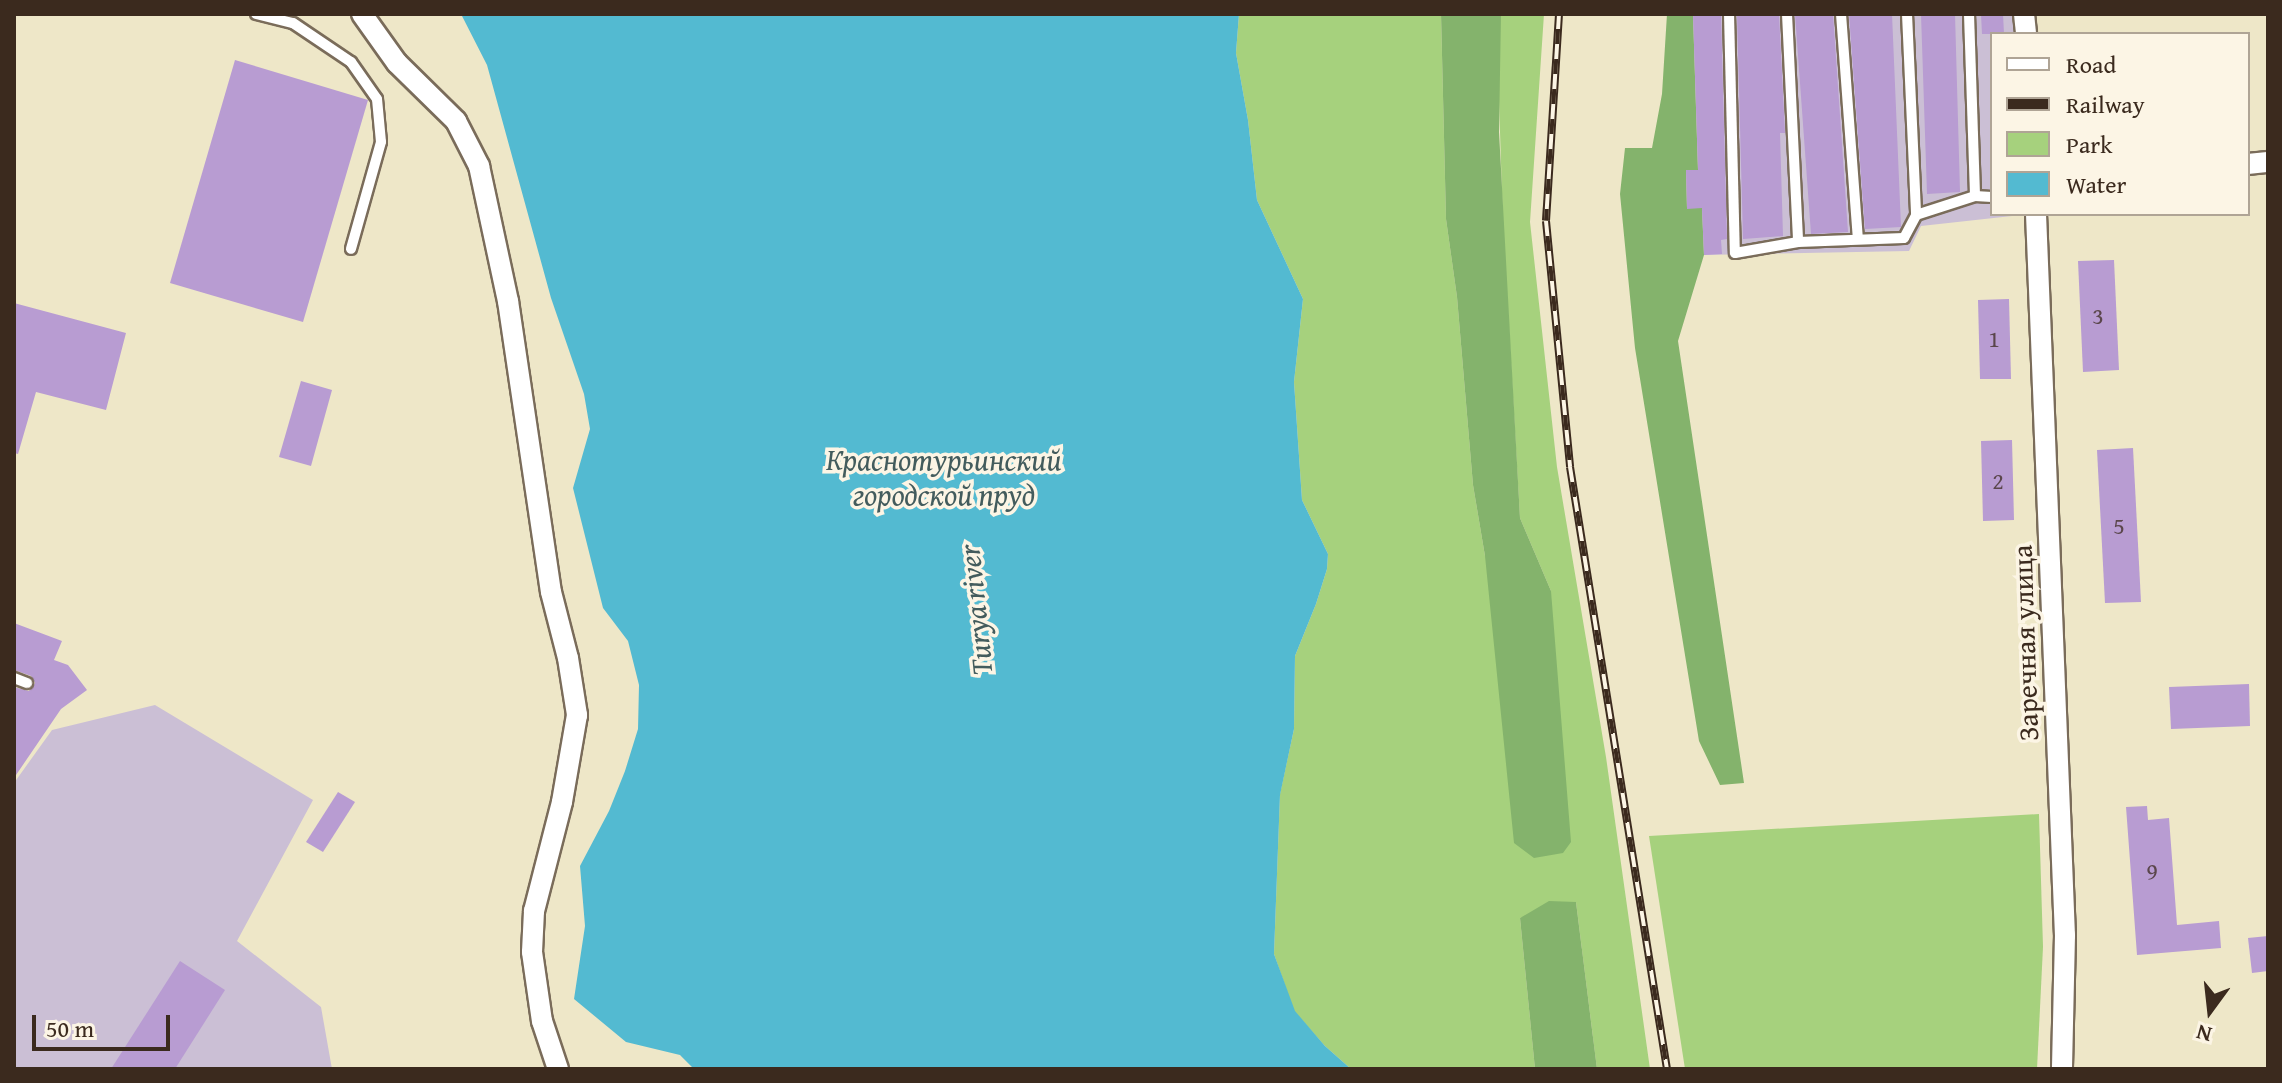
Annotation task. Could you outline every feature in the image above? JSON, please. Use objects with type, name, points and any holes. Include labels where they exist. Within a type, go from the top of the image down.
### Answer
[{"type":"street","points":[[362,14],[397,63],[456,121],[479,166],[508,301],[551,592],[568,658],[577,715],[562,802],[534,911],[532,952],[542,1021],[558,1069]]},
{"type":"street","name":"Заречная улица","points":[[2036,216],[2065,935],[2062,1069]]},
{"type":"lane","points":[[256,14],[293,23],[351,62],[377,99],[381,142],[351,249]]},
{"type":"lane","points":[[1729,14],[1735,253],[1798,242],[1904,238],[1916,215],[1907,14]]},
{"type":"lane","points":[[1787,14],[1798,242]]},
{"type":"lane","points":[[1841,14],[1858,238]]},
{"type":"lane","points":[[1969,14],[1975,196]]},
{"type":"lane","points":[[1916,215],[1975,196],[1990,197]]},
{"type":"lane","points":[[14,678],[27,683]]},
{"type":"shaded area","points":[[1693,14],[2013,14],[2014,32],[1990,32],[1990,216],[2012,216],[1921,226],[1909,251],[1704,255],[1702,209],[1687,209],[1686,170],[1698,169]]},
{"type":"shaded area","points":[[155,705],[313,800],[237,941],[321,1007],[332,1069],[14,1069],[14,783],[52,730]]},
{"type":"green space","points":[[1239,14],[1441,14],[1446,219],[1457,297],[1473,485],[1485,556],[1551,591],[1520,518],[1503,224],[1497,40],[1501,14],[1544,14],[1530,222],[1557,467],[1606,757],[1650,1069],[1597,1069],[1576,902],[1520,918],[1535,1069],[1351,1069],[1325,1046],[1294,1011],[1274,954],[1280,794],[1294,729],[1295,656],[1316,604],[1327,569],[1328,554],[1302,500],[1294,382],[1303,299],[1257,200],[1248,120],[1236,53]]},
{"type":"green space","points":[[1441,14],[1501,14],[1499,132],[1520,518],[1551,591],[1571,842],[1563,853],[1534,858],[1514,843],[1485,556],[1473,485],[1457,297],[1446,219]]},
{"type":"green space","points":[[1667,14],[1693,14],[1698,170],[1686,170],[1687,208],[1702,208],[1704,255],[1678,341],[1744,783],[1720,785],[1699,741],[1635,348],[1620,194],[1625,148],[1652,148],[1662,94]]},
{"type":"green space","points":[[2039,814],[2043,947],[2037,1069],[1685,1069],[1649,836]]},
{"type":"green space","points":[[1549,901],[1576,902],[1597,1069],[1535,1069],[1520,918]]},
{"type":"water","name":"Краснотурьинский городской пруд","points":[[461,14],[1239,14],[1236,53],[1248,120],[1257,200],[1303,299],[1294,382],[1302,500],[1328,554],[1327,569],[1316,604],[1295,656],[1294,729],[1280,795],[1274,954],[1295,1011],[1325,1046],[1351,1069],[694,1069],[680,1055],[626,1042],[574,999],[585,926],[580,866],[609,811],[625,771],[638,729],[639,685],[628,641],[603,608],[573,488],[590,429],[584,394],[551,298],[487,65]]},
{"type":"building","points":[[1693,14],[1721,14],[1727,239],[1721,240],[1722,254],[1704,255],[1702,208],[1687,209],[1686,170],[1698,170]]},
{"type":"building","points":[[1737,14],[1779,14],[1785,133],[1780,133],[1783,236],[1743,239]]},
{"type":"building","points":[[1795,14],[1833,14],[1848,232],[1811,234]]},
{"type":"building","points":[[1849,14],[1892,14],[1901,227],[1865,229]]},
{"type":"building","points":[[1921,14],[1955,14],[1960,192],[1927,194]]},
{"type":"building","points":[[1981,14],[2003,14],[2004,32],[1982,34]]},
{"type":"building","points":[[235,60],[368,100],[303,322],[170,283]]},
{"type":"building","points":[[2114,260],[2119,370],[2083,372],[2078,261]]},
{"type":"building","points":[[2009,299],[2011,379],[1980,379],[1978,300]]},
{"type":"building","points":[[14,303],[126,333],[106,410],[36,392],[18,454],[14,453]]},
{"type":"building","points":[[301,381],[332,390],[311,466],[279,457]]},
{"type":"building","points":[[2012,440],[2014,520],[1983,521],[1981,441]]},
{"type":"building","points":[[2133,448],[2141,602],[2105,603],[2097,450]]},
{"type":"building","points":[[14,623],[62,641],[54,660],[68,665],[87,690],[61,709],[14,778],[14,687],[29,691],[35,683],[31,676],[14,670]]},
{"type":"building","points":[[2249,684],[2250,726],[2171,729],[2169,687]]},
{"type":"building","points":[[338,792],[355,802],[323,852],[306,842]]},
{"type":"building","points":[[2147,806],[2148,820],[2169,818],[2177,925],[2219,921],[2221,948],[2137,955],[2126,807]]},
{"type":"building","points":[[2268,936],[2268,971],[2252,973],[2248,938]]},
{"type":"building","points":[[180,961],[225,990],[175,1069],[111,1069]]},
{"type":"railway","points":[[1559,14],[1546,221],[1570,467],[1667,1069]]},
{"type":"water label","name":"Turya river","points":[[975,610]]}]
